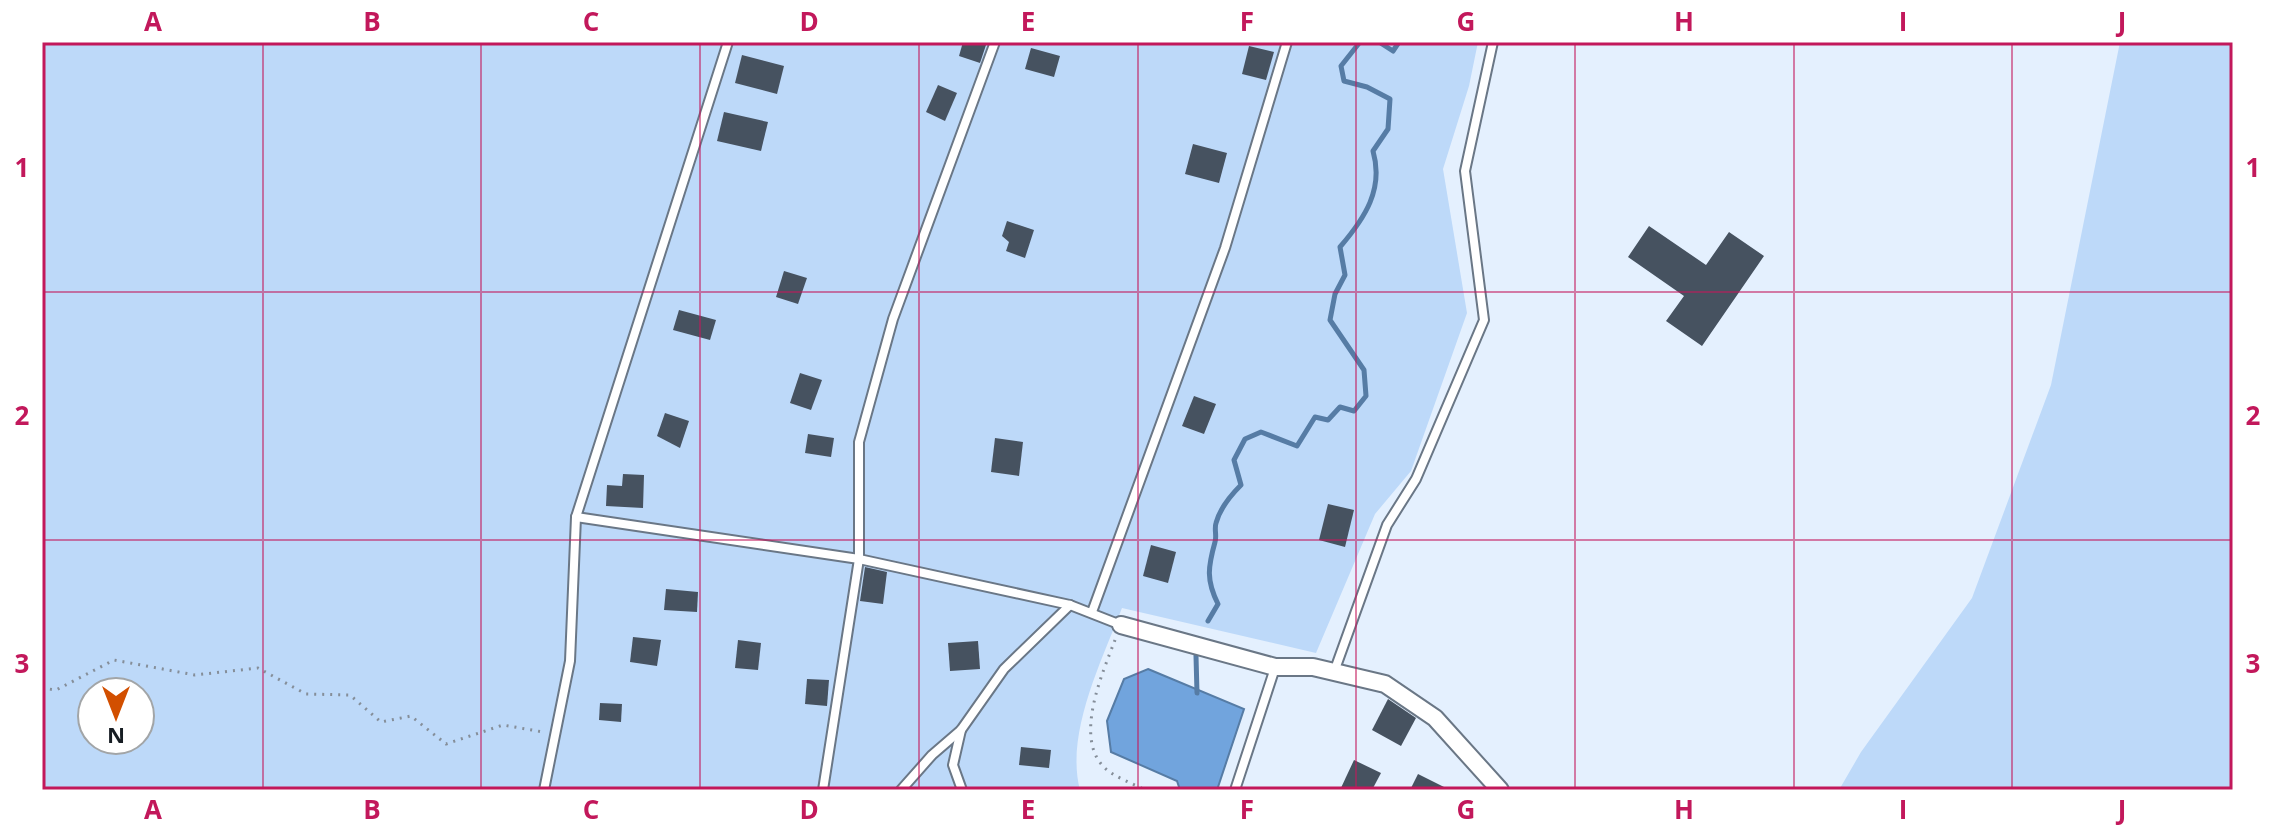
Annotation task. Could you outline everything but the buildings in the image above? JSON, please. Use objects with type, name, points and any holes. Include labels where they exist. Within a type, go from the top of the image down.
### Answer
[{"type":"street","points":[[1121,625],[1275,667],[1313,667],[1385,684],[1435,718],[1500,790]]},
{"type":"lane","points":[[544,790],[570,661],[576,517],[728,42]]},
{"type":"lane","points":[[823,790],[859,559],[859,442],[893,319],[995,42]]},
{"type":"lane","points":[[1092,612],[1225,248],[1287,42]]},
{"type":"lane","points":[[1334,672],[1359,595],[1387,525],[1416,479],[1484,320],[1465,171],[1493,42]]},
{"type":"lane","points":[[576,517],[859,559],[1070,605],[1121,625]]},
{"type":"lane","points":[[901,790],[932,755],[961,730],[1004,669],[1070,605]]},
{"type":"lane","points":[[1235,790],[1275,667]]},
{"type":"lane","points":[[961,730],[953,765],[962,790]]},
{"type":"path","points":[[1121,625],[1092,702],[1093,749],[1102,766],[1145,790]]},
{"type":"path","points":[[42,688],[56,690],[114,660],[195,675],[258,668],[306,694],[350,695],[381,722],[411,716],[446,744],[503,725],[556,735]]},
{"type":"shaded area","points":[[42,42],[1478,42],[1469,86],[1443,169],[1467,313],[1411,471],[1375,514],[1316,653],[1122,608],[1081,722],[1077,745],[1080,790],[42,790]]},
{"type":"shaded area","points":[[2120,42],[2233,42],[2233,790],[1839,790],[1861,752],[1972,598],[2051,385]]},
{"type":"water","points":[[1148,669],[1244,709],[1217,790],[1180,790],[1177,781],[1111,752],[1107,721],[1124,679]]},
{"type":"waterway","points":[[1208,621],[1218,604],[1209,573],[1216,540],[1215,525],[1223,507],[1241,485],[1234,460],[1245,439],[1261,432],[1297,446],[1315,417],[1328,420],[1340,407],[1354,411],[1366,396],[1364,370],[1330,320],[1335,294],[1345,275],[1340,247],[1370,202],[1376,178],[1373,151],[1388,129],[1390,99],[1367,87],[1344,81],[1341,66],[1360,42]]},
{"type":"waterway","points":[[1379,42],[1393,51],[1399,42]]},
{"type":"waterway","points":[[1196,656],[1197,693]]}]
